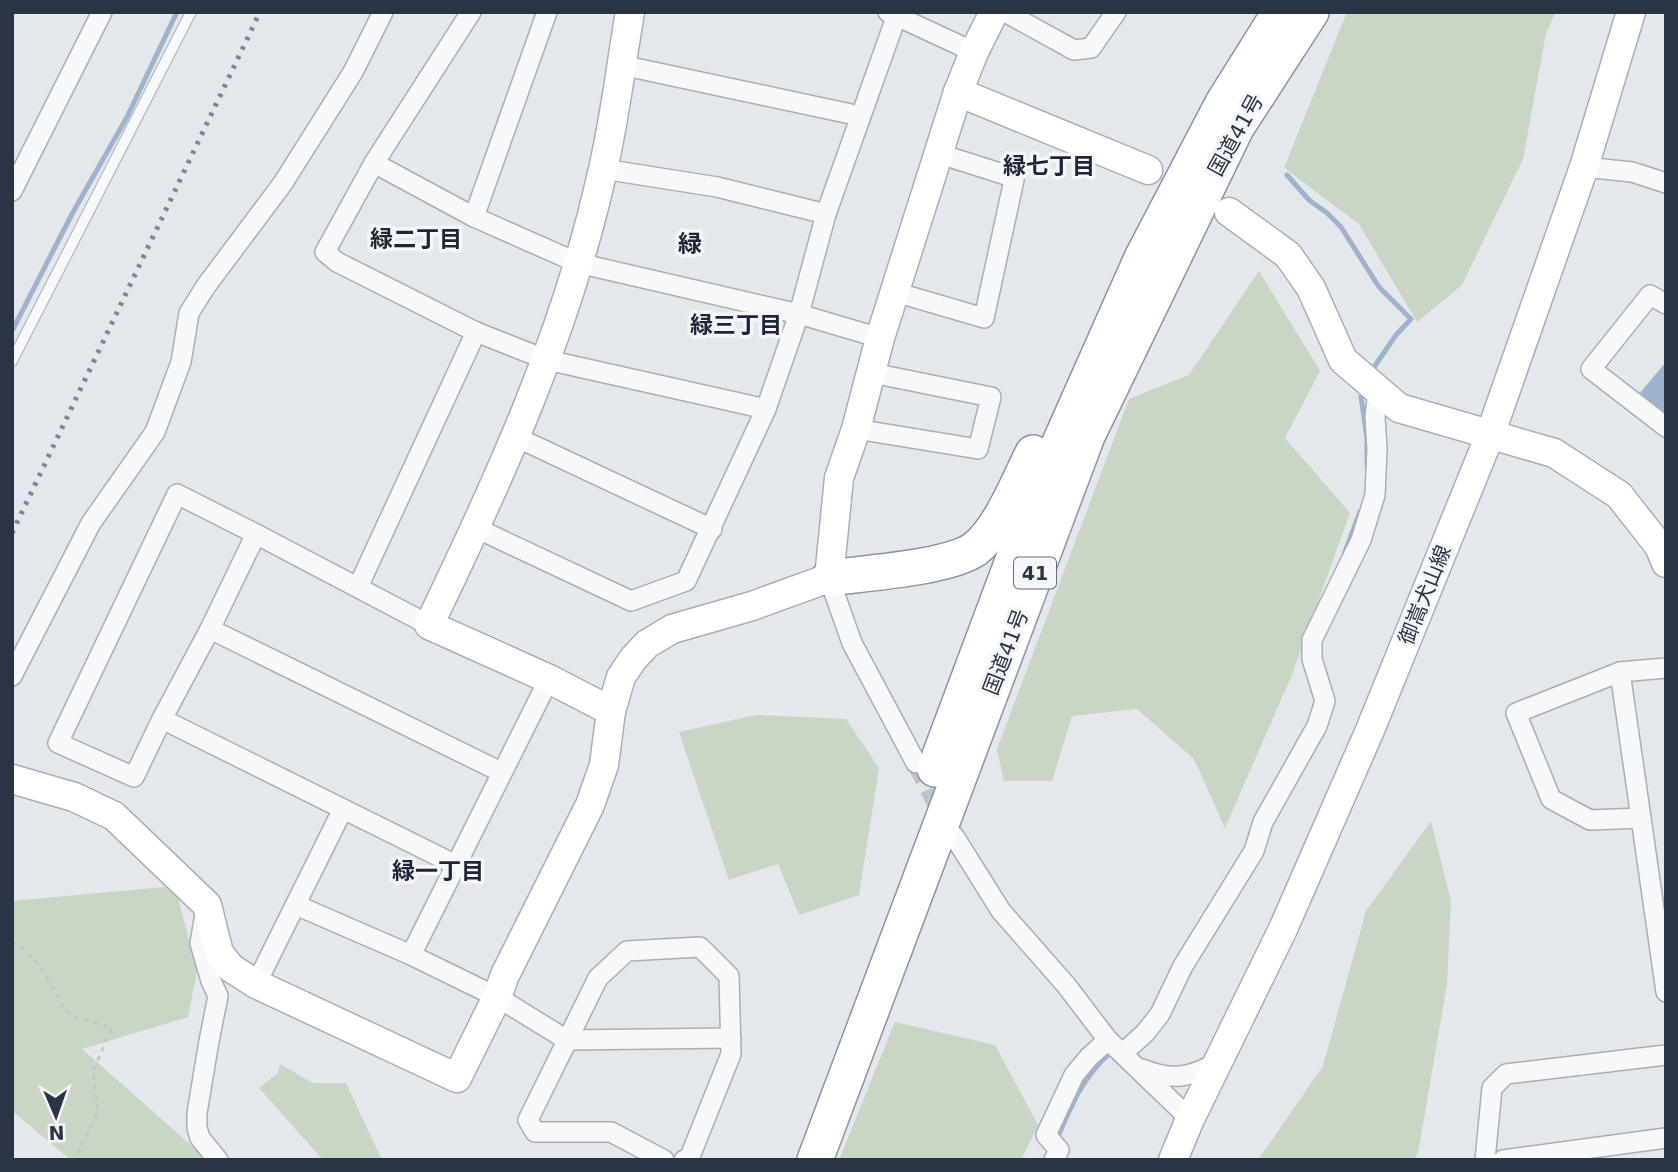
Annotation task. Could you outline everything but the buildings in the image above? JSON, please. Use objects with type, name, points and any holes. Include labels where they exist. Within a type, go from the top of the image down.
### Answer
[{"type":"highway","name":"国道41号","points":[[790,1160],[1042,483],[1142,258],[1223,103],[1280,12]]},
{"type":"highway","name":"国道41号","points":[[815,1160],[1087,436],[1236,128],[1311,12]]},
{"type":"highway","points":[[829,578],[951,560],[975,548],[988,536],[1008,503],[1095,330],[1142,258]]},
{"type":"street","points":[[17,182],[102,12]]},
{"type":"street","points":[[12,676],[91,523],[155,432],[181,362],[189,313],[283,183],[353,72],[383,12]]},
{"type":"street","points":[[471,12],[374,163],[325,252],[337,262],[476,332],[547,360],[766,409]]},
{"type":"street","points":[[474,217],[547,12]]},
{"type":"street","points":[[429,625],[476,528],[547,360],[578,263],[603,169],[629,12]]},
{"type":"street","points":[[916,763],[852,643],[829,578],[839,478],[958,92],[994,12]]},
{"type":"street","points":[[1005,12],[1074,50],[1091,48],[1116,12]]},
{"type":"street","name":"御嵩犬山線","points":[[1173,1160],[1190,1119],[1283,929],[1359,754],[1490,435],[1584,167],[1631,12]]},
{"type":"street","points":[[476,528],[631,601],[686,581],[766,409],[799,314],[825,214],[895,13],[974,52]]},
{"type":"street","points":[[621,65],[860,116]]},
{"type":"street","points":[[958,92],[1148,170]]},
{"type":"street","points":[[12,151],[17,182]]},
{"type":"street","points":[[895,292],[984,318],[1014,180],[1006,174],[940,153]]},
{"type":"street","points":[[374,163],[474,217],[578,263],[799,314],[880,338]]},
{"type":"street","points":[[1584,167],[1632,172],[1666,183]]},
{"type":"street","points":[[603,169],[717,187],[825,214]]},
{"type":"street","points":[[1229,212],[1288,255],[1311,288],[1343,360],[1399,408],[1554,453],[1619,495],[1659,546],[1666,563]]},
{"type":"street","points":[[1666,304],[1650,295],[1591,369],[1666,426]]},
{"type":"street","points":[[358,587],[476,332]]},
{"type":"street","points":[[856,429],[978,449],[991,397],[872,373]]},
{"type":"street","points":[[1054,1160],[1059,1150],[1046,1135],[1074,1074],[1089,1057],[1145,1033],[1160,1014],[1183,966],[1254,851],[1263,822],[1317,726],[1325,701],[1312,659],[1312,640],[1361,540],[1375,495],[1375,417],[1378,390]]},
{"type":"street","points":[[516,437],[712,529]]},
{"type":"street","points":[[256,534],[211,629],[134,777],[58,743],[177,494],[256,534],[358,587],[429,625],[611,711]]},
{"type":"street","points":[[12,779],[74,797],[114,816],[207,905],[219,953],[231,968],[256,984],[457,1078],[590,805],[604,765],[611,711],[621,677],[647,643],[672,629],[752,606],[829,578]]},
{"type":"street","points":[[211,629],[501,772]]},
{"type":"street","points":[[1641,818],[1590,820],[1551,799],[1516,713],[1620,672],[1666,668]]},
{"type":"street","points":[[1620,672],[1666,992]]},
{"type":"street","points":[[411,956],[549,680]]},
{"type":"street","points":[[162,719],[456,865]]},
{"type":"street","points":[[256,984],[342,809]]},
{"type":"street","points":[[954,836],[1000,911],[1066,985],[1115,1047],[1190,1119]]},
{"type":"street","points":[[207,905],[200,943],[218,996],[197,1113],[197,1128],[205,1147],[218,1160]]},
{"type":"street","points":[[296,905],[497,998],[567,1040],[731,1038]]},
{"type":"street","points":[[664,1160],[611,1132],[535,1132],[528,1120],[598,978],[627,951],[700,947],[729,976],[731,1054],[689,1159],[684,1160]]},
{"type":"street","points":[[1485,1160],[1492,1088],[1506,1074],[1666,1055]]},
{"type":"street","points":[[1138,1068],[1162,1077],[1176,1077],[1197,1073],[1218,1062]]},
{"type":"street","points":[[1503,1160],[1666,1138]]},
{"type":"lane","points":[[12,361],[191,12]]},
{"type":"path","points":[[12,941],[33,958],[71,1016],[112,1028],[93,1071],[98,1112],[74,1160]]},
{"type":"green space","points":[[1347,12],[1556,12],[1546,33],[1523,159],[1462,285],[1417,322],[1359,224],[1284,168]]},
{"type":"green space","points":[[1259,271],[1320,371],[1285,438],[1350,513],[1291,677],[1225,828],[1194,759],[1137,709],[1072,716],[1052,781],[1004,781],[997,749],[1129,399],[1189,375]]},
{"type":"green space","points":[[756,715],[846,719],[879,768],[859,895],[799,915],[778,864],[729,880],[679,732]]},
{"type":"green space","points":[[1431,821],[1451,901],[1447,984],[1415,1160],[1258,1160],[1323,1066],[1366,911]]},
{"type":"green space","points":[[175,886],[197,971],[188,1017],[82,1049],[208,1160],[71,1160],[12,1111],[12,901]]},
{"type":"green space","points":[[895,1022],[995,1045],[1038,1125],[1021,1160],[839,1160]]},
{"type":"green space","points":[[280,1064],[313,1083],[346,1083],[382,1160],[323,1160],[259,1088],[278,1073]]},
{"type":"water","points":[[1666,362],[1666,414],[1640,393]]},
{"type":"waterway","points":[[12,331],[72,214],[127,117],[177,12]]},
{"type":"waterway","points":[[1287,175],[1309,200],[1341,227],[1379,287],[1411,319],[1396,335],[1370,373]]},
{"type":"waterway","points":[[1364,388],[1361,397],[1367,438],[1367,465]]},
{"type":"waterway","points":[[1345,552],[1360,512]]},
{"type":"waterway","points":[[1057,1139],[1073,1102],[1086,1081],[1112,1051]]},
{"type":"tunnel","points":[[916,763],[945,820]]},
{"type":"railway","points":[[12,533],[260,12]]},
{"type":"district","name":"緑七丁目","points":[[1049,166]]},
{"type":"district","name":"緑二丁目","points":[[416,239]]},
{"type":"district","name":"緑","points":[[690,244]]},
{"type":"district","name":"緑三丁目","points":[[736,325]]},
{"type":"district","name":"緑一丁目","points":[[438,871]]}]
